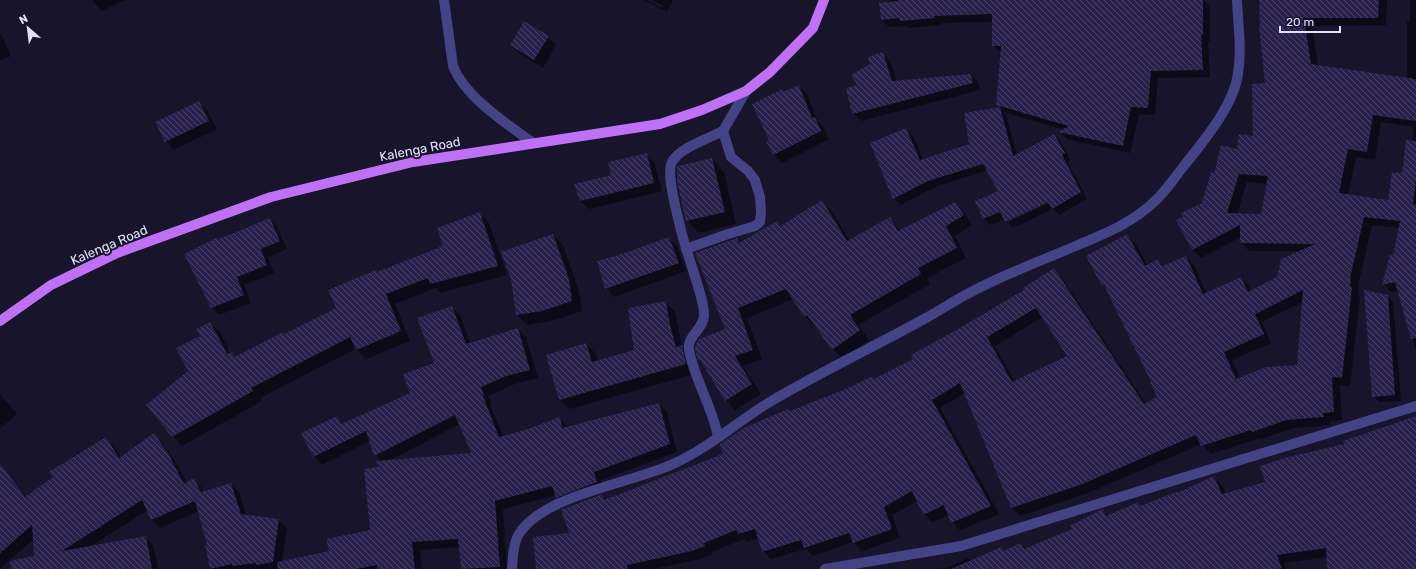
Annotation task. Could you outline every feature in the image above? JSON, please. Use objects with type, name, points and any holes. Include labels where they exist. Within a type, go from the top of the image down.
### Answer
[{"type":"main road","name":"Kalenga Road","points":[[0,321],[51,285],[117,253],[271,197],[413,162],[660,124],[702,110],[746,91],[770,72],[813,28],[824,0]]},
{"type":"street","points":[[444,0],[453,66],[456,74],[461,82],[483,104],[533,143]]},
{"type":"street","points":[[512,569],[515,542],[521,531],[534,518],[550,508],[570,498],[637,477],[671,465],[690,456],[772,401],[975,290],[1114,230],[1136,217],[1158,198],[1200,145],[1230,102],[1238,76],[1241,43],[1237,0]]},
{"type":"street","points":[[718,436],[712,413],[698,380],[689,352],[689,342],[700,327],[704,317],[701,296],[680,226],[670,170],[672,162],[678,155],[690,147],[723,131],[746,91]]},
{"type":"street","points":[[686,250],[728,234],[755,226],[760,222],[760,197],[755,180],[748,171],[731,157],[726,145],[723,131]]},
{"type":"street","points":[[825,569],[961,546],[1416,406]]},
{"type":"building","points":[[898,0],[1203,0],[1203,35],[1201,35],[1203,70],[1151,71],[1148,108],[1131,107],[1123,146],[1058,132],[1069,126],[996,105],[1001,46],[992,46],[992,14],[934,16],[935,18],[900,21],[899,18],[881,20],[879,3]]},
{"type":"building","points":[[1259,0],[1379,0],[1378,18],[1304,18],[1311,64],[1416,79],[1416,121],[1373,115],[1367,152],[1348,149],[1339,193],[1388,200],[1392,172],[1402,173],[1406,140],[1416,141],[1416,179],[1413,204],[1416,205],[1416,338],[1411,339],[1395,282],[1382,285],[1390,255],[1393,255],[1400,221],[1364,217],[1350,278],[1350,287],[1352,287],[1342,378],[1332,377],[1334,412],[1323,413],[1323,417],[1286,420],[1252,432],[1251,430],[1201,446],[1196,435],[1080,485],[1011,508],[960,383],[932,400],[991,506],[951,523],[944,505],[923,515],[912,491],[884,507],[892,529],[853,543],[849,533],[804,548],[801,540],[762,552],[755,529],[738,534],[736,530],[704,543],[705,546],[692,551],[627,565],[628,569],[536,569],[533,537],[569,533],[561,510],[602,494],[604,500],[723,454],[720,444],[744,428],[788,409],[790,411],[848,388],[872,376],[874,379],[913,359],[911,356],[913,355],[912,354],[953,332],[1024,290],[1023,288],[1054,268],[1144,404],[1157,397],[1104,285],[1102,286],[1086,256],[1127,234],[1145,266],[1158,259],[1162,266],[1186,256],[1203,294],[1241,277],[1248,292],[1277,277],[1281,259],[1315,244],[1240,243],[1240,225],[1192,250],[1176,220],[1183,217],[1181,213],[1202,203],[1211,172],[1214,173],[1221,145],[1237,149],[1239,134],[1253,136],[1252,84],[1265,83]],"holes":[[[1239,174],[1268,176],[1261,214],[1227,213]],[[1303,290],[1297,365],[1266,367],[1236,379],[1224,352],[1264,334],[1255,314]],[[1036,308],[1067,356],[1012,382],[987,337]]]},
{"type":"building","points":[[524,21],[549,36],[534,60],[510,45]]},
{"type":"building","points":[[883,52],[892,81],[971,74],[973,83],[852,114],[846,88],[857,85],[851,75],[870,64],[868,57]]},
{"type":"building","points":[[799,85],[812,118],[815,117],[821,131],[773,155],[766,141],[769,140],[752,104],[782,89],[783,92]]},
{"type":"building","points":[[199,101],[209,121],[165,142],[155,122]]},
{"type":"building","points":[[1000,107],[1013,156],[1054,134],[1065,153],[1062,155],[1081,192],[1052,209],[1048,202],[1005,222],[1000,212],[983,219],[975,201],[998,191],[983,164],[928,181],[893,199],[870,143],[906,128],[920,160],[969,144],[964,113]]},
{"type":"building","points":[[647,153],[654,183],[580,201],[574,184],[611,175],[608,162]]},
{"type":"building","points":[[712,158],[725,212],[686,221],[677,182],[677,166]]},
{"type":"building","points":[[822,200],[847,241],[890,217],[898,231],[955,202],[964,215],[946,226],[957,248],[918,268],[921,274],[850,315],[860,330],[832,350],[807,315],[804,317],[786,289],[738,308],[753,350],[735,356],[752,384],[725,401],[700,360],[698,361],[695,349],[699,339],[725,329],[695,253],[737,238],[739,243],[777,221],[780,226]]},
{"type":"building","points":[[480,212],[498,266],[430,284],[428,278],[386,294],[401,331],[356,350],[350,337],[251,388],[253,391],[172,437],[146,405],[188,371],[176,348],[200,336],[196,329],[210,322],[227,354],[232,352],[235,357],[283,332],[284,334],[336,308],[328,290],[376,270],[377,272],[443,246],[437,228]]},
{"type":"building","points":[[270,218],[280,241],[261,249],[267,265],[237,277],[244,295],[211,308],[184,254],[218,237],[219,239]]},
{"type":"building","points":[[553,234],[569,279],[572,301],[542,311],[516,315],[511,279],[501,252]]},
{"type":"building","points":[[669,237],[679,263],[605,289],[597,261],[619,255]]},
{"type":"building","points":[[1364,290],[1388,295],[1395,395],[1372,397]]},
{"type":"building","points":[[666,301],[676,347],[682,345],[686,364],[559,400],[546,355],[586,343],[592,362],[634,350],[628,308]]},
{"type":"building","points":[[452,306],[466,344],[518,328],[530,370],[506,376],[481,387],[499,437],[528,429],[560,417],[562,428],[659,403],[670,444],[594,472],[597,482],[556,498],[552,486],[495,501],[500,567],[461,569],[458,539],[412,542],[415,569],[377,569],[377,565],[356,569],[278,569],[277,562],[329,551],[326,539],[370,530],[364,469],[378,467],[376,461],[471,453],[455,415],[374,456],[366,431],[313,457],[301,433],[337,416],[341,424],[410,393],[403,374],[434,363],[417,318]]},
{"type":"building","points":[[1416,416],[1416,569],[1327,569],[1326,548],[1277,555],[1282,569],[951,569],[1001,547],[1003,551],[1021,543],[1024,549],[1072,529],[1070,526],[1100,510],[1103,509],[1106,516],[1138,502],[1140,506],[1176,492],[1177,493],[1214,476],[1222,494],[1265,482],[1260,466],[1284,458],[1344,444],[1343,441]]},
{"type":"building","points":[[154,433],[169,455],[184,484],[194,478],[201,492],[231,483],[241,514],[279,519],[273,562],[257,565],[256,563],[232,566],[232,564],[210,569],[205,545],[207,545],[195,501],[151,520],[142,500],[62,551],[146,536],[152,569],[11,569],[10,561],[34,556],[32,525],[0,553],[0,463],[25,497],[53,477],[49,472],[106,437],[119,458]]}]
